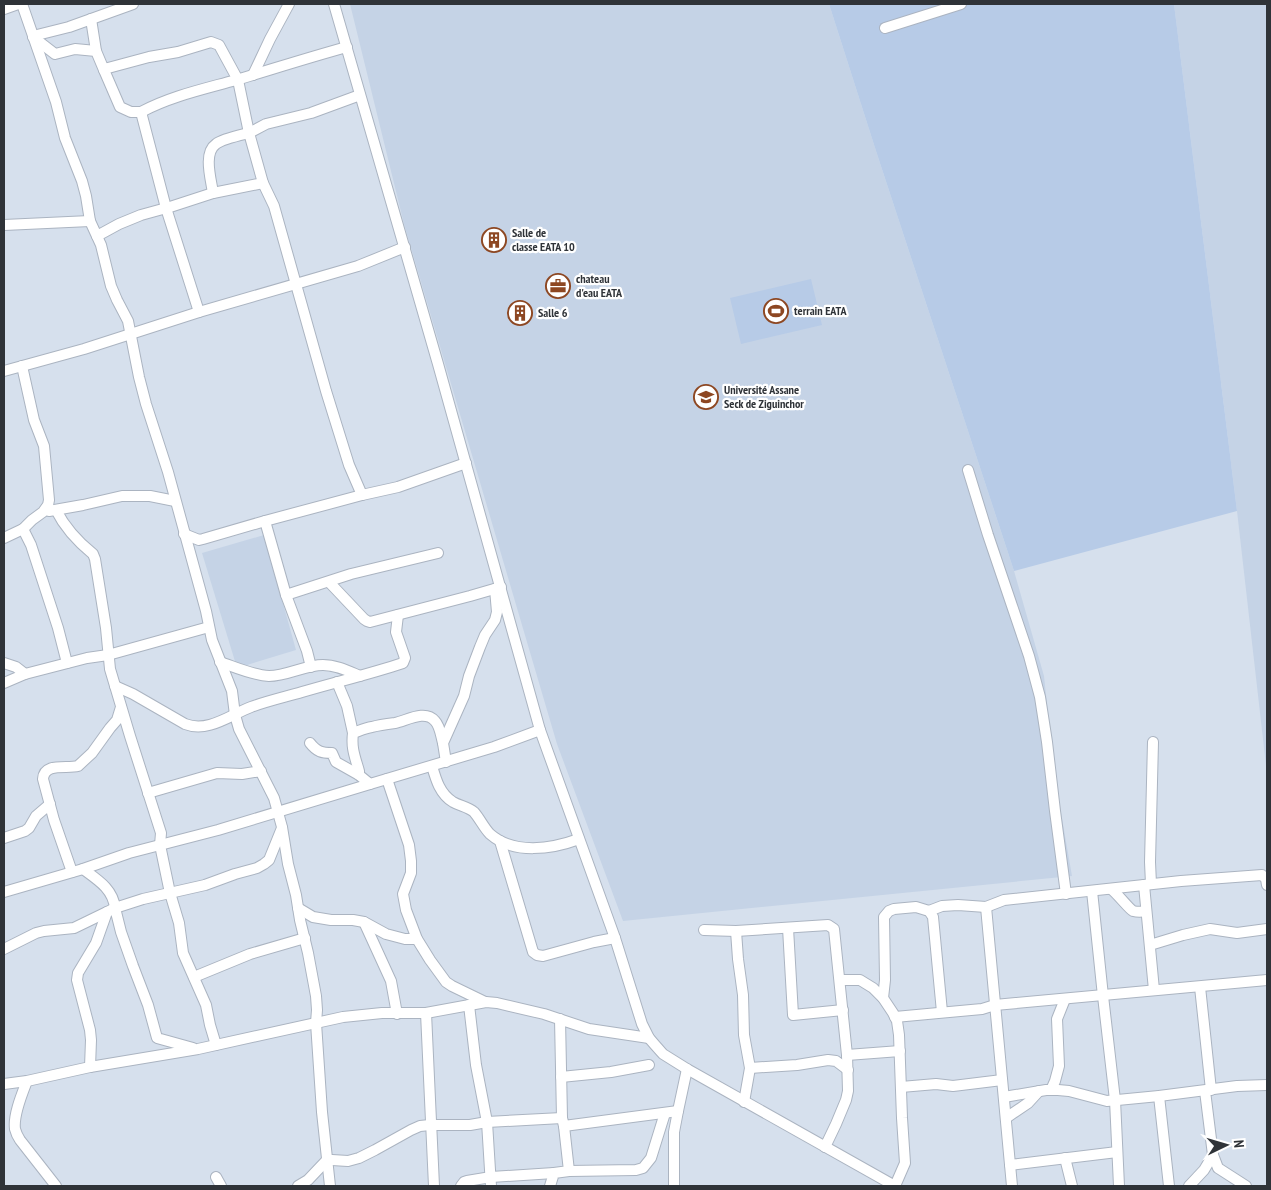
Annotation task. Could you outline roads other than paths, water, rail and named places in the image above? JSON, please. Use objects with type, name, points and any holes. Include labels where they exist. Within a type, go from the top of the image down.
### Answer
[{"type":"street","points":[[4,9],[18,4]]},
{"type":"street","points":[[22,4],[56,102],[68,145],[82,181],[90,221],[103,252],[111,286],[128,322],[148,412],[168,472],[212,640],[231,687],[249,708]]},
{"type":"street","points":[[33,36],[45,34],[133,4]]},
{"type":"street","points":[[254,75],[270,39],[289,4]]},
{"type":"street","points":[[334,4],[405,247],[466,463],[498,588],[540,730],[614,938],[642,1024],[649,1038],[663,1054],[687,1070],[895,1186],[905,1163],[899,1035],[895,1017],[883,998],[872,988],[860,980],[840,980]]},
{"type":"street","points":[[885,28],[948,6],[961,4]]},
{"type":"street","points":[[91,19],[96,51],[104,70],[120,107],[131,112],[141,112],[164,100],[347,47]]},
{"type":"street","points":[[33,36],[55,54],[75,49],[96,51]]},
{"type":"street","points":[[104,70],[213,42],[219,44],[238,80],[263,184],[274,206],[326,391],[349,465],[362,495]]},
{"type":"street","points":[[213,192],[208,159],[216,143],[266,124],[311,113],[360,95]]},
{"type":"street","points":[[141,112],[166,208],[198,312]]},
{"type":"street","points":[[97,236],[134,218],[213,192],[263,184]]},
{"type":"street","points":[[4,225],[90,221]]},
{"type":"street","points":[[4,372],[84,349],[198,312],[358,266],[405,247]]},
{"type":"street","points":[[22,366],[34,420],[46,455],[49,500],[44,512]]},
{"type":"street","points":[[184,534],[199,540],[203,539],[362,495],[398,487],[466,463]]},
{"type":"street","points":[[968,470],[990,544],[1029,656],[1040,697],[1066,894]]},
{"type":"street","points":[[4,538],[23,529],[44,512],[83,506],[122,496],[150,496],[175,501]]},
{"type":"street","points":[[56,510],[70,533],[93,554],[95,559],[106,628],[110,669],[160,832],[160,845],[170,893],[179,923],[183,953],[206,1005],[216,1045]]},
{"type":"street","points":[[265,521],[286,595],[311,667]]},
{"type":"street","points":[[23,529],[31,545],[58,628],[67,663]]},
{"type":"street","points":[[286,595],[351,574],[438,553]]},
{"type":"street","points":[[329,582],[367,622],[498,588]]},
{"type":"street","points":[[443,742],[464,696],[469,676],[485,635],[495,620],[498,588]]},
{"type":"street","points":[[115,686],[133,694],[173,718],[193,727],[200,727],[219,722],[249,708],[403,664],[406,658],[396,632],[398,615]]},
{"type":"street","points":[[4,683],[25,674],[87,658],[108,655],[209,627]]},
{"type":"street","points":[[220,662],[260,675],[271,676],[322,665],[334,666],[360,676]]},
{"type":"street","points":[[4,663],[16,667],[25,674]]},
{"type":"street","points":[[337,682],[347,706],[354,733],[352,747],[359,775]]},
{"type":"street","points":[[231,687],[239,729],[274,798],[282,827],[288,864],[305,938],[316,996],[322,1112],[330,1186]]},
{"type":"street","points":[[72,872],[57,829],[43,779],[44,772],[54,768],[78,766],[92,753],[117,720],[121,706]]},
{"type":"street","points":[[354,733],[370,727],[425,716],[436,722],[443,742],[446,762]]},
{"type":"street","points":[[4,892],[83,869],[113,858],[278,812],[446,762],[540,730]]},
{"type":"street","points":[[1153,742],[1150,862],[1146,911],[1154,990]]},
{"type":"street","points":[[310,743],[314,749],[322,753],[332,752],[336,762],[359,775],[370,784]]},
{"type":"street","points":[[432,766],[436,781],[443,793],[453,802],[473,812],[488,832],[500,841],[515,846],[543,848],[579,840]]},
{"type":"street","points":[[148,793],[217,773],[242,774],[261,771]]},
{"type":"street","points":[[387,779],[409,846],[412,861],[411,873],[403,894],[406,910],[416,939],[446,982],[486,1002]]},
{"type":"street","points":[[4,838],[25,831],[36,816],[50,804]]},
{"type":"street","points":[[4,949],[36,933],[74,928],[111,910],[143,899],[205,885],[257,868],[269,860],[282,827]]},
{"type":"street","points":[[500,841],[533,952],[537,956],[614,938]]},
{"type":"street","points":[[83,869],[102,884],[114,900],[96,943],[78,973],[77,980],[90,1030],[90,1067]]},
{"type":"street","points":[[929,912],[942,906],[986,907],[1004,900],[1259,874],[1265,876],[1267,885]]},
{"type":"street","points":[[1111,889],[1132,910],[1138,912],[1146,911]]},
{"type":"street","points":[[1092,891],[1115,1100],[1118,1186]]},
{"type":"street","points":[[883,998],[885,980],[884,917],[889,911],[894,909],[916,907],[929,912],[933,917],[942,1012]]},
{"type":"street","points":[[986,907],[1012,1186]]},
{"type":"street","points":[[298,908],[313,917],[364,922],[386,934],[405,939],[416,939]]},
{"type":"street","points":[[111,910],[148,1005],[157,1038],[198,1049]]},
{"type":"street","points":[[364,922],[391,981],[397,1014]]},
{"type":"street","points":[[704,930],[736,931],[828,925],[834,929],[847,1055],[848,1091],[846,1100],[825,1147]]},
{"type":"street","points":[[788,928],[793,1015],[842,1010]]},
{"type":"street","points":[[1150,945],[1210,930],[1237,933],[1267,928]]},
{"type":"street","points":[[736,931],[743,995],[744,1035],[750,1068],[744,1102]]},
{"type":"street","points":[[194,977],[250,954],[305,938]]},
{"type":"street","points":[[895,1017],[982,1009],[995,1005],[1267,980]]},
{"type":"street","points":[[1200,987],[1213,1155],[1218,1168],[1246,1186]]},
{"type":"street","points":[[1051,1090],[1059,1066],[1057,1019],[1065,999]]},
{"type":"street","points":[[5,1081],[27,1081],[90,1067],[198,1049],[343,1017],[382,1013],[426,1013],[486,1002],[517,1007],[589,1029],[649,1038]]},
{"type":"street","points":[[469,1005],[476,1065],[487,1122],[491,1182]]},
{"type":"street","points":[[426,1013],[434,1186]]},
{"type":"street","points":[[560,1019],[563,1122],[569,1171]]},
{"type":"street","points":[[847,1055],[900,1051]]},
{"type":"street","points":[[750,1068],[797,1066],[828,1060],[836,1061],[848,1070]]},
{"type":"street","points":[[561,1077],[611,1072],[649,1065]]},
{"type":"street","points":[[674,1186],[674,1132],[687,1070]]},
{"type":"street","points":[[901,1087],[936,1084],[953,1086],[1002,1080]]},
{"type":"street","points":[[27,1081],[19,1105],[15,1124],[16,1132],[20,1140],[56,1186]]},
{"type":"street","points":[[1004,1096],[1051,1090],[1068,1091],[1100,1100],[1115,1100],[1267,1085]]},
{"type":"street","points":[[1006,1118],[1028,1103],[1039,1091]]},
{"type":"street","points":[[1159,1096],[1169,1186]]},
{"type":"street","points":[[298,1186],[308,1180],[327,1160],[348,1161],[359,1158],[420,1126],[470,1125],[487,1122],[563,1122],[678,1111]]},
{"type":"street","points":[[461,1186],[467,1181],[491,1182],[569,1171],[636,1170],[643,1168],[651,1158],[665,1113]]},
{"type":"street","points":[[1010,1165],[1117,1152]]},
{"type":"street","points":[[1189,1186],[1204,1170],[1213,1155]]},
{"type":"street","points":[[1065,1158],[1072,1186]]},
{"type":"street","points":[[1204,1170],[1218,1168]]},
{"type":"street","points":[[550,1186],[554,1173]]},
{"type":"place","name":"Salle de classe EATA 10","points":[[494,240]]},
{"type":"place","name":"chateau d'eau EATA","points":[[558,286]]},
{"type":"place","name":"terrain EATA","points":[[776,311]]},
{"type":"place","name":"Salle 6","points":[[520,313]]},
{"type":"place","name":"Université Assane Seck de Ziguinchor","points":[[706,397]]}]
